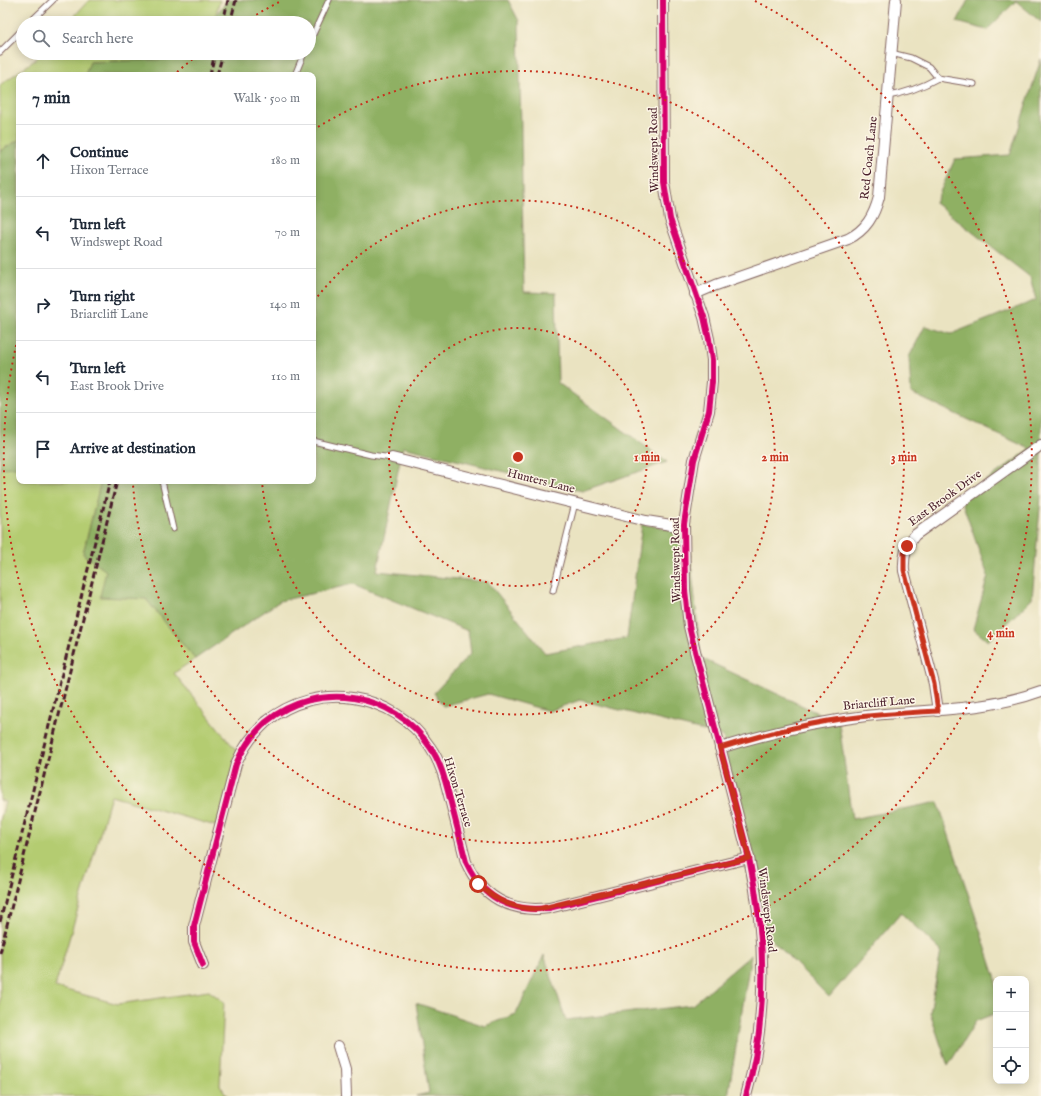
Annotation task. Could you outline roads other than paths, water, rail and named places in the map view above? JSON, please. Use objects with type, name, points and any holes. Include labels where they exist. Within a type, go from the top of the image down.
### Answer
[{"type":"street","name":"Windswept Road","points":[[663,0],[665,190],[670,219],[704,317],[712,360],[712,382],[709,411],[694,460],[684,527],[685,590],[689,626],[749,858],[756,892],[760,923],[762,961],[759,1026],[755,1056],[746,1096]]},
{"type":"street","name":"Red Coach Lane","points":[[695,294],[716,285],[848,240],[863,229],[869,222],[876,211],[879,197],[896,0]]},
{"type":"street","name":"East Brook Drive","points":[[938,711],[934,684],[904,570],[904,553],[907,546],[915,536],[1041,445]]},
{"type":"street","name":"Hunters Lane","points":[[392,458],[646,521],[684,527]]},
{"type":"street","name":"Briarcliff Lane","points":[[720,748],[794,728],[828,721],[991,705],[1024,698],[1041,692]]},
{"type":"street","name":"Hixon Terrace","points":[[203,965],[194,942],[194,926],[236,764],[252,736],[266,723],[296,704],[323,697],[352,697],[380,705],[404,719],[420,734],[432,749],[444,777],[466,862],[471,873],[478,884],[488,894],[510,906],[530,909],[549,908],[749,858]]},
{"type":"street","points":[[338,1046],[346,1069],[346,1096]]},
{"type":"lane","points":[[36,16],[53,0]]},
{"type":"lane","points":[[316,28],[329,0]]},
{"type":"lane","points":[[0,52],[16,36]]},
{"type":"lane","points":[[891,53],[911,58],[929,67],[938,78]]},
{"type":"lane","points":[[296,72],[301,60]]},
{"type":"lane","points":[[888,96],[924,86],[938,78],[974,84]]},
{"type":"lane","points":[[316,442],[371,455],[392,458]]},
{"type":"lane","points":[[163,484],[173,529]]},
{"type":"lane","points":[[553,591],[575,503]]},
{"type":"railway","points":[[225,16],[228,0]]},
{"type":"railway","points":[[232,16],[236,0]]},
{"type":"railway","points":[[211,72],[213,60]]},
{"type":"railway","points":[[218,72],[221,60]]},
{"type":"railway","points":[[0,922],[109,484]]},
{"type":"railway","points":[[0,953],[116,484]]}]
